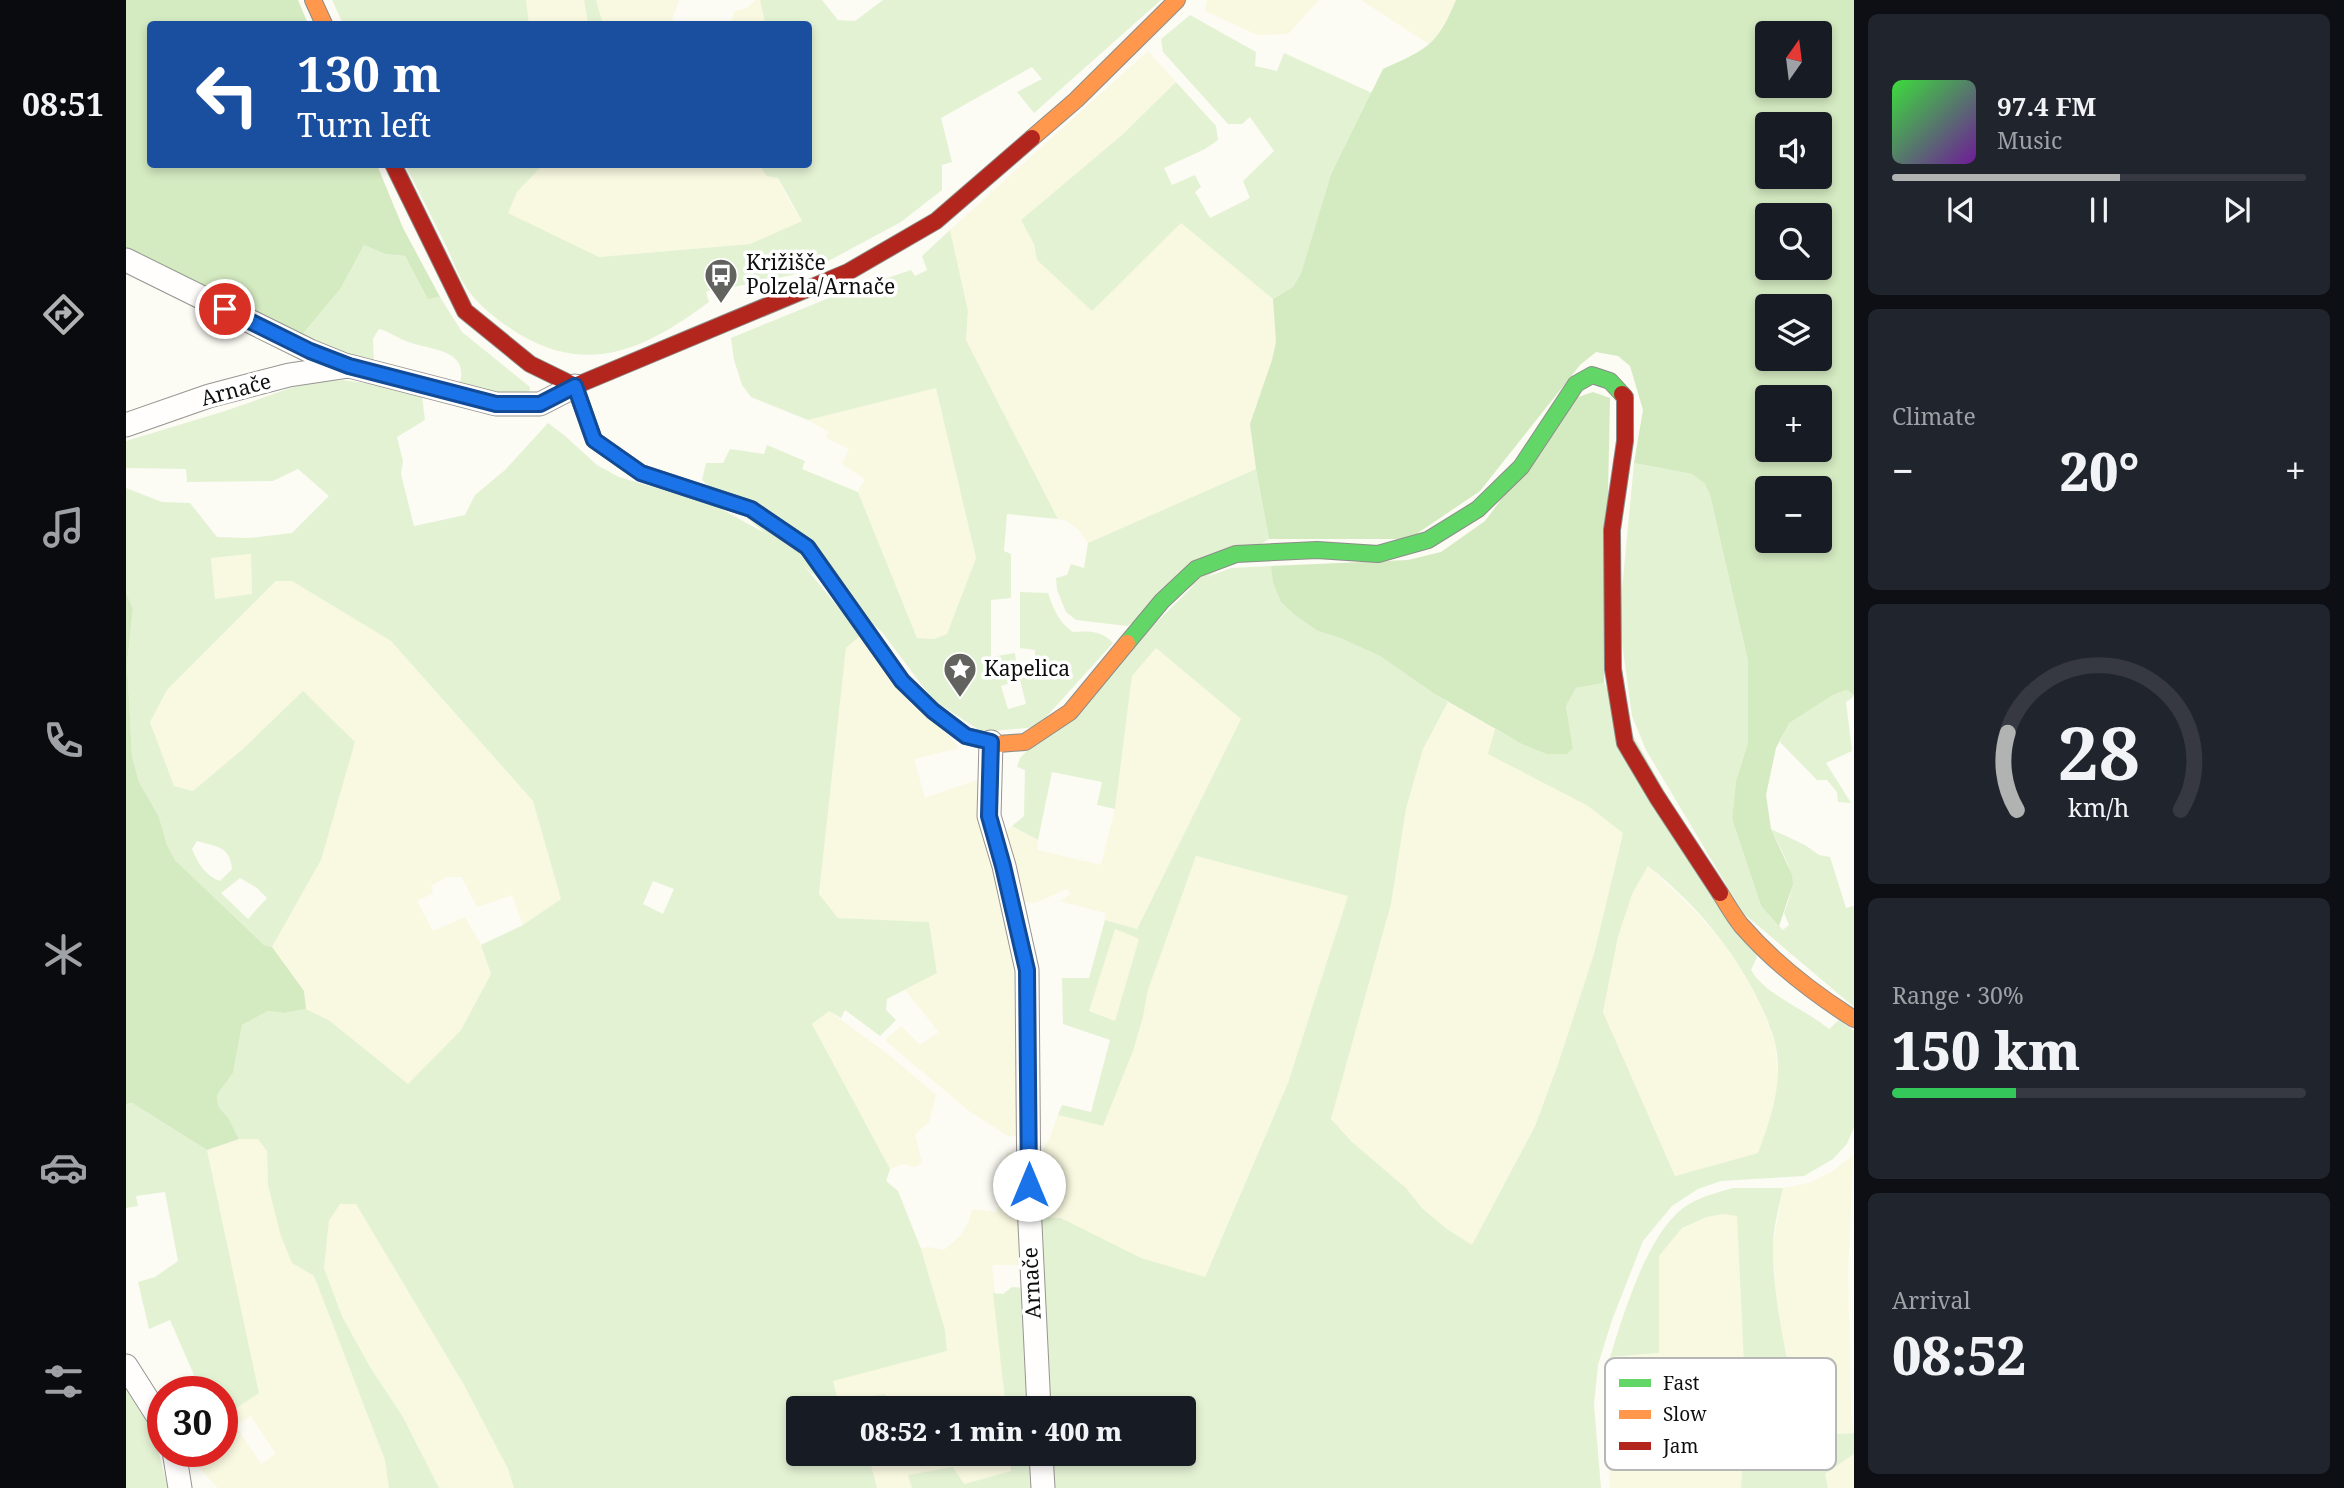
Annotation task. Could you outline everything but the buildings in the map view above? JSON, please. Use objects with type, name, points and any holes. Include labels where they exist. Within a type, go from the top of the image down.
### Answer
[{"type":"street","points":[[313,0],[323,21]]},
{"type":"street","points":[[575,386],[848,272],[936,221],[1076,100],[1174,1]]},
{"type":"street","points":[[395,168],[466,311],[530,364],[575,386],[594,440],[641,473],[751,509],[807,547],[902,681],[933,711],[966,736],[998,744],[1025,742],[1070,712],[1161,601],[1196,569],[1236,554],[1317,550],[1378,554],[1428,540],[1478,509],[1521,467],[1576,384],[1592,374],[1610,381],[1625,397],[1625,441],[1612,530],[1613,668],[1625,743],[1740,924],[1776,961],[1826,1001],[1854,1019]]},
{"type":"street","name":"Arnače","points":[[126,260],[310,351],[349,366],[496,404],[540,404],[575,386]]},
{"type":"street","name":"Arnače","points":[[126,425],[209,396],[289,375],[349,366]]},
{"type":"street","name":"Arnače","points":[[991,742],[989,816],[1027,970],[1029,1204],[1038,1396]]},
{"type":"street","points":[[126,1366],[147,1398]]},
{"type":"street","points":[[1042,1466],[1043,1488]]},
{"type":"street","points":[[177,1467],[180,1488]]},
{"type":"green space","points":[[126,0],[298,0],[307,21],[147,21],[147,168],[378,168],[403,228],[440,297],[428,299],[405,256],[385,254],[364,245],[341,288],[301,336],[126,253]]},
{"type":"green space","points":[[332,0],[526,0],[529,21],[342,21]]},
{"type":"green space","points":[[526,0],[584,0],[588,21],[529,21]]},
{"type":"green space","points":[[584,0],[596,0],[602,21],[588,21]]},
{"type":"green space","points":[[596,0],[679,0],[672,20],[675,21],[602,21]]},
{"type":"green space","points":[[760,0],[764,21],[731,21],[735,11]]},
{"type":"green space","points":[[760,0],[822,0],[838,20],[855,21],[883,0],[1161,0],[1034,113],[1017,92],[1042,79],[1032,67],[941,118],[952,162],[942,165],[942,190],[901,222],[819,266],[792,275],[734,287],[730,281],[706,292],[709,302],[664,332],[641,343],[595,355],[545,347],[519,334],[472,296],[461,280],[407,168],[540,168],[517,192],[508,213],[599,257],[750,244],[802,221],[778,178],[767,176],[762,170],[812,168],[812,21],[764,21]]},
{"type":"green space","points":[[1207,0],[1319,0],[1288,34],[1258,35],[1205,11]]},
{"type":"green space","points":[[1361,0],[1456,0],[1444,28],[1429,44]]},
{"type":"green space","points":[[1456,0],[1854,0],[1854,695],[1846,690],[1833,695],[1789,723],[1776,748],[1766,795],[1771,829],[1792,875],[1793,884],[1779,926],[1761,906],[1732,819],[1736,781],[1748,743],[1748,661],[1710,495],[1705,484],[1692,474],[1634,463],[1643,410],[1630,366],[1618,356],[1596,352],[1580,365],[1480,491],[1409,539],[1269,539],[1250,424],[1276,342],[1273,299],[1293,287],[1301,273],[1331,174],[1383,69],[1420,51],[1443,27]]},
{"type":"green space","points":[[1190,15],[1256,52],[1255,66],[1277,71],[1284,53],[1372,93],[1331,174],[1301,273],[1293,287],[1273,299],[1181,223],[1092,311],[1037,260],[1034,244],[1021,220],[1122,135],[1176,82],[1216,126],[1218,140],[1164,168],[1172,185],[1195,175],[1201,187],[1195,192],[1210,218],[1250,198],[1243,181],[1274,151],[1250,117],[1242,124],[1228,124],[1163,52],[1161,39]]},
{"type":"green space","points":[[1148,51],[1176,82],[1122,135],[1021,220],[1034,244],[1037,260],[1181,223],[1273,299],[1276,342],[1250,424],[1256,469],[1088,543],[1079,530],[1067,521],[1058,519],[966,340],[968,311],[950,230]]},
{"type":"green space","points":[[540,168],[762,168],[778,178],[802,221],[750,244],[599,257],[508,213],[517,192]]},
{"type":"green space","points":[[950,230],[968,311],[966,340],[1058,519],[1007,514],[1004,551],[1011,554],[1011,598],[991,600],[991,657],[1015,653],[1017,670],[1035,669],[1035,650],[1020,648],[1020,592],[1048,593],[1057,615],[1073,632],[1099,634],[1113,643],[1037,727],[982,732],[933,700],[882,632],[702,480],[706,463],[723,463],[730,449],[764,454],[767,445],[805,461],[802,469],[858,492],[917,638],[934,639],[947,634],[976,558],[936,388],[808,420],[751,397],[742,385],[731,338],[834,296],[911,270],[915,276],[927,270],[922,256]],"holes":[[[1020,680],[1026,704],[1008,709],[1001,686]]]},
{"type":"green space","points":[[364,245],[385,254],[405,256],[428,298],[440,297],[462,332],[530,387],[529,395],[481,391],[459,386],[460,365],[448,353],[405,341],[379,329],[373,339],[374,365],[301,336],[341,288]]},
{"type":"green space","points":[[342,380],[372,384],[422,397],[425,420],[397,437],[403,461],[401,474],[414,526],[465,515],[475,495],[505,470],[548,423],[597,465],[619,477],[712,504],[787,545],[861,635],[846,648],[819,894],[838,918],[929,922],[937,973],[887,999],[886,1010],[896,1020],[880,1036],[845,1010],[841,1018],[829,1011],[812,1024],[890,1169],[886,1181],[898,1191],[921,1249],[945,1330],[947,1351],[833,1381],[837,1396],[786,1396],[786,1466],[871,1466],[877,1488],[514,1488],[508,1469],[464,1385],[356,1204],[340,1204],[329,1221],[324,1268],[342,1316],[370,1367],[403,1417],[439,1488],[389,1488],[385,1460],[314,1276],[292,1263],[281,1236],[268,1186],[267,1151],[258,1139],[239,1139],[229,1119],[218,1106],[217,1095],[233,1073],[242,1025],[268,1011],[284,1013],[306,1009],[330,1021],[408,1084],[461,1030],[491,974],[481,945],[523,925],[561,899],[533,801],[391,641],[292,581],[276,581],[167,690],[150,722],[174,786],[193,791],[244,748],[303,691],[355,742],[321,860],[272,947],[264,945],[175,860],[167,845],[159,817],[139,782],[132,757],[127,663],[133,610],[126,593],[126,488],[162,502],[190,503],[217,537],[249,538],[292,533],[329,496],[298,469],[273,481],[187,482],[186,469],[126,468],[126,441],[308,382]],"holes":[[[251,554],[252,594],[215,599],[211,558]],[[197,841],[216,846],[225,852],[231,861],[232,869],[220,881],[210,876],[197,859],[192,849]],[[240,878],[267,898],[248,919],[221,893]],[[653,881],[674,889],[663,914],[643,904]]]},
{"type":"green space","points":[[936,388],[976,558],[947,634],[934,639],[917,638],[858,492],[865,479],[842,464],[849,449],[826,438],[829,432],[808,420]]},
{"type":"green space","points":[[1593,392],[1610,398],[1604,683],[1576,688],[1566,706],[1573,748],[1567,754],[1547,754],[1520,743],[1435,694],[1380,656],[1318,631],[1281,602],[1273,582],[1271,566],[1408,560],[1441,552],[1485,521],[1578,397]]},
{"type":"green space","points":[[1634,463],[1692,474],[1705,484],[1710,495],[1748,661],[1748,743],[1736,781],[1732,819],[1761,906],[1783,930],[1789,925],[1784,913],[1791,889],[1790,870],[1771,829],[1805,845],[1819,855],[1830,857],[1846,908],[1854,906],[1854,1007],[1743,913],[1646,750],[1632,716],[1619,621]]},
{"type":"green space","points":[[1256,469],[1269,539],[1127,626],[1076,620],[1066,612],[1057,590],[1056,578],[1067,575],[1071,564],[1084,568],[1088,543]]},
{"type":"green space","points":[[251,554],[252,594],[215,599],[211,558]]},
{"type":"green space","points":[[1271,566],[1318,631],[1380,656],[1448,702],[1423,749],[1406,809],[1391,904],[1331,1119],[1352,1142],[1406,1188],[1422,1208],[1447,1229],[1472,1245],[1535,1126],[1594,954],[1623,833],[1588,806],[1488,754],[1495,729],[1520,743],[1573,747],[1566,706],[1576,688],[1604,683],[1757,957],[1751,970],[1757,979],[1776,995],[1829,1029],[1839,1020],[1854,1031],[1854,1127],[1847,1144],[1833,1159],[1804,1176],[1721,1181],[1698,1189],[1672,1206],[1643,1241],[1612,1320],[1598,1365],[1594,1405],[1601,1488],[1050,1488],[1049,1466],[1196,1466],[1196,1396],[1044,1396],[1035,1216],[1061,1218],[1141,1258],[1205,1277],[1288,1083],[1348,896],[1196,856],[1148,990],[1133,1051],[1103,1126],[1058,1115],[1062,1105],[1091,1112],[1110,1040],[1063,1024],[1062,978],[1089,978],[1105,920],[1137,929],[1241,719],[1156,648],[1132,676],[1115,809],[1097,805],[1102,782],[1052,772],[1038,840],[1012,826],[1024,816],[1025,770],[1017,767],[1020,758],[1199,580],[1231,568]],"holes":[[[1648,866],[1667,882],[1718,936],[1746,978],[1768,1022],[1774,1040],[1778,1071],[1775,1099],[1758,1153],[1675,1176],[1603,1012],[1618,937],[1633,892]],[[1115,929],[1139,939],[1115,1021],[1089,1011]]]},
{"type":"green space","points":[[277,581],[292,581],[391,641],[533,801],[561,899],[523,925],[512,895],[477,907],[462,877],[446,877],[431,886],[433,893],[417,901],[433,931],[465,917],[481,945],[491,974],[461,1030],[408,1084],[330,1021],[306,1009],[304,991],[272,947],[321,860],[244,748],[193,791],[174,786],[150,722],[167,690]]},
{"type":"green space","points":[[126,593],[133,609],[127,663],[132,757],[139,782],[159,817],[167,845],[175,860],[264,945],[272,947],[304,991],[306,1009],[284,1013],[268,1011],[242,1025],[233,1073],[217,1095],[218,1106],[229,1119],[239,1139],[207,1150],[132,1103],[126,1104]]},
{"type":"green space","points":[[861,635],[959,748],[914,759],[925,798],[977,780],[978,808],[1012,928],[1019,1136],[1008,1136],[969,1111],[885,1040],[901,1026],[920,1045],[939,1032],[905,990],[937,973],[929,922],[838,918],[819,894],[846,648]]},
{"type":"green space","points":[[1156,648],[1241,719],[1137,929],[1105,920],[1105,913],[1060,901],[1071,894],[1067,889],[1035,903],[1023,902],[1001,835],[1012,826],[1038,840],[1037,850],[1101,865],[1115,809],[1132,676]]},
{"type":"green space","points":[[1846,690],[1854,695],[1846,702],[1852,751],[1826,763],[1851,803],[1838,802],[1837,792],[1827,780],[1817,780],[1780,742],[1788,723]]},
{"type":"green space","points":[[1448,702],[1495,729],[1489,754],[1588,806],[1623,832],[1594,954],[1558,1064],[1535,1125],[1472,1245],[1422,1208],[1406,1188],[1352,1142],[1331,1119],[1391,904],[1406,809],[1423,749]]},
{"type":"green space","points":[[1196,856],[1348,896],[1288,1083],[1204,1278],[1141,1258],[1061,1218],[1035,1216],[1033,1169],[1058,1115],[1103,1125],[1133,1051],[1148,990]]},
{"type":"green space","points":[[1647,865],[1721,940],[1745,974],[1775,1043],[1778,1081],[1772,1114],[1758,1153],[1675,1176],[1603,1012],[1618,937],[1633,892]]},
{"type":"green space","points":[[1114,929],[1139,939],[1115,1021],[1089,1011]]},
{"type":"green space","points":[[829,1011],[889,1055],[936,1095],[929,1122],[915,1134],[922,1163],[915,1167],[903,1164],[890,1169],[812,1024]]},
{"type":"green space","points":[[132,1103],[207,1150],[259,1393],[238,1407],[238,1376],[193,1376],[170,1320],[149,1329],[138,1282],[155,1277],[178,1261],[165,1192],[136,1196],[138,1206],[126,1208],[126,1104]]},
{"type":"green space","points":[[239,1139],[258,1139],[267,1151],[268,1186],[292,1263],[314,1276],[385,1460],[389,1488],[218,1488],[198,1467],[238,1467],[238,1430],[261,1464],[276,1454],[251,1416],[238,1423],[238,1407],[259,1393],[207,1150]]},
{"type":"green space","points":[[1007,1152],[1015,1154],[1020,1165],[1025,1265],[992,1265],[1005,1396],[837,1396],[833,1380],[947,1351],[945,1330],[921,1249],[928,1247],[944,1250],[960,1236],[969,1221],[972,1209],[997,1212]]},
{"type":"green space","points":[[1853,1155],[1848,1273],[1851,1414],[1854,1433],[1836,1434],[1836,1358],[1788,1358],[1777,1314],[1773,1245],[1783,1188],[1809,1183],[1833,1171]]},
{"type":"green space","points":[[1733,1188],[1783,1188],[1773,1247],[1776,1295],[1788,1358],[1744,1358],[1737,1216],[1723,1214],[1707,1217],[1682,1228],[1659,1256],[1659,1353],[1610,1357],[1638,1277],[1658,1237],[1683,1208],[1707,1196]]},
{"type":"green space","points":[[339,1204],[356,1204],[464,1385],[508,1469],[514,1488],[439,1488],[403,1417],[370,1367],[342,1316],[324,1268],[329,1221]]},
{"type":"green space","points":[[1723,1214],[1737,1216],[1744,1358],[1610,1358],[1659,1353],[1659,1256],[1680,1230],[1707,1217]]},
{"type":"green space","points":[[1012,1287],[1026,1288],[1030,1396],[1005,1396],[993,1293],[1003,1294]]},
{"type":"green space","points":[[126,1386],[147,1421],[147,1467],[162,1467],[168,1488],[126,1488]]},
{"type":"green space","points":[[1854,1433],[1854,1454],[1836,1466],[1836,1434]]},
{"type":"green space","points":[[1854,1454],[1854,1488],[1828,1488],[1825,1474],[1836,1470],[1836,1466]]},
{"type":"green space","points":[[871,1466],[1011,1466],[1011,1471],[964,1484],[909,1476],[912,1488],[877,1488]]},
{"type":"green space","points":[[1011,1466],[1035,1466],[1037,1488],[912,1488],[908,1475],[953,1467],[964,1484],[1011,1471]]},
{"type":"green space","points":[[1609,1470],[1742,1470],[1741,1488],[1610,1488]]},
{"type":"green space","points":[[1742,1470],[1831,1470],[1825,1474],[1828,1488],[1741,1488]]},
{"type":"traffic: fast","points":[[1127,643],[1162,601],[1196,569],[1236,554],[1317,550],[1378,554],[1428,540],[1478,509],[1521,467],[1576,384],[1592,375],[1610,381],[1622,394]]},
{"type":"traffic: slow","points":[[313,0],[323,21]]},
{"type":"traffic: slow","points":[[1032,138],[1076,100],[1177,0]]},
{"type":"traffic: slow","points":[[808,548],[902,681],[933,711],[966,736],[998,744],[1025,742],[1070,712],[1127,643]]},
{"type":"traffic: slow","points":[[1720,893],[1741,925],[1766,952],[1809,988],[1854,1019]]},
{"type":"traffic: jam","points":[[575,386],[848,272],[936,221],[1032,138]]},
{"type":"traffic: jam","points":[[395,168],[465,311],[530,364],[575,386],[594,440],[641,473],[751,509],[808,548]]},
{"type":"traffic: jam","points":[[1622,394],[1625,397],[1625,441],[1612,530],[1613,669],[1625,743],[1720,893]]},
{"type":"place","name":"Križišče Polzela/Arnače","points":[[721,305]]},
{"type":"place","name":"Kapelica","points":[[960,699]]},
{"type":"route","points":[[225,309],[310,351],[349,366],[496,404],[540,404],[575,386],[594,440],[641,473],[751,509],[807,547],[902,681],[933,711],[966,736],[991,742],[989,816],[1027,970],[1029,1185]]}]
